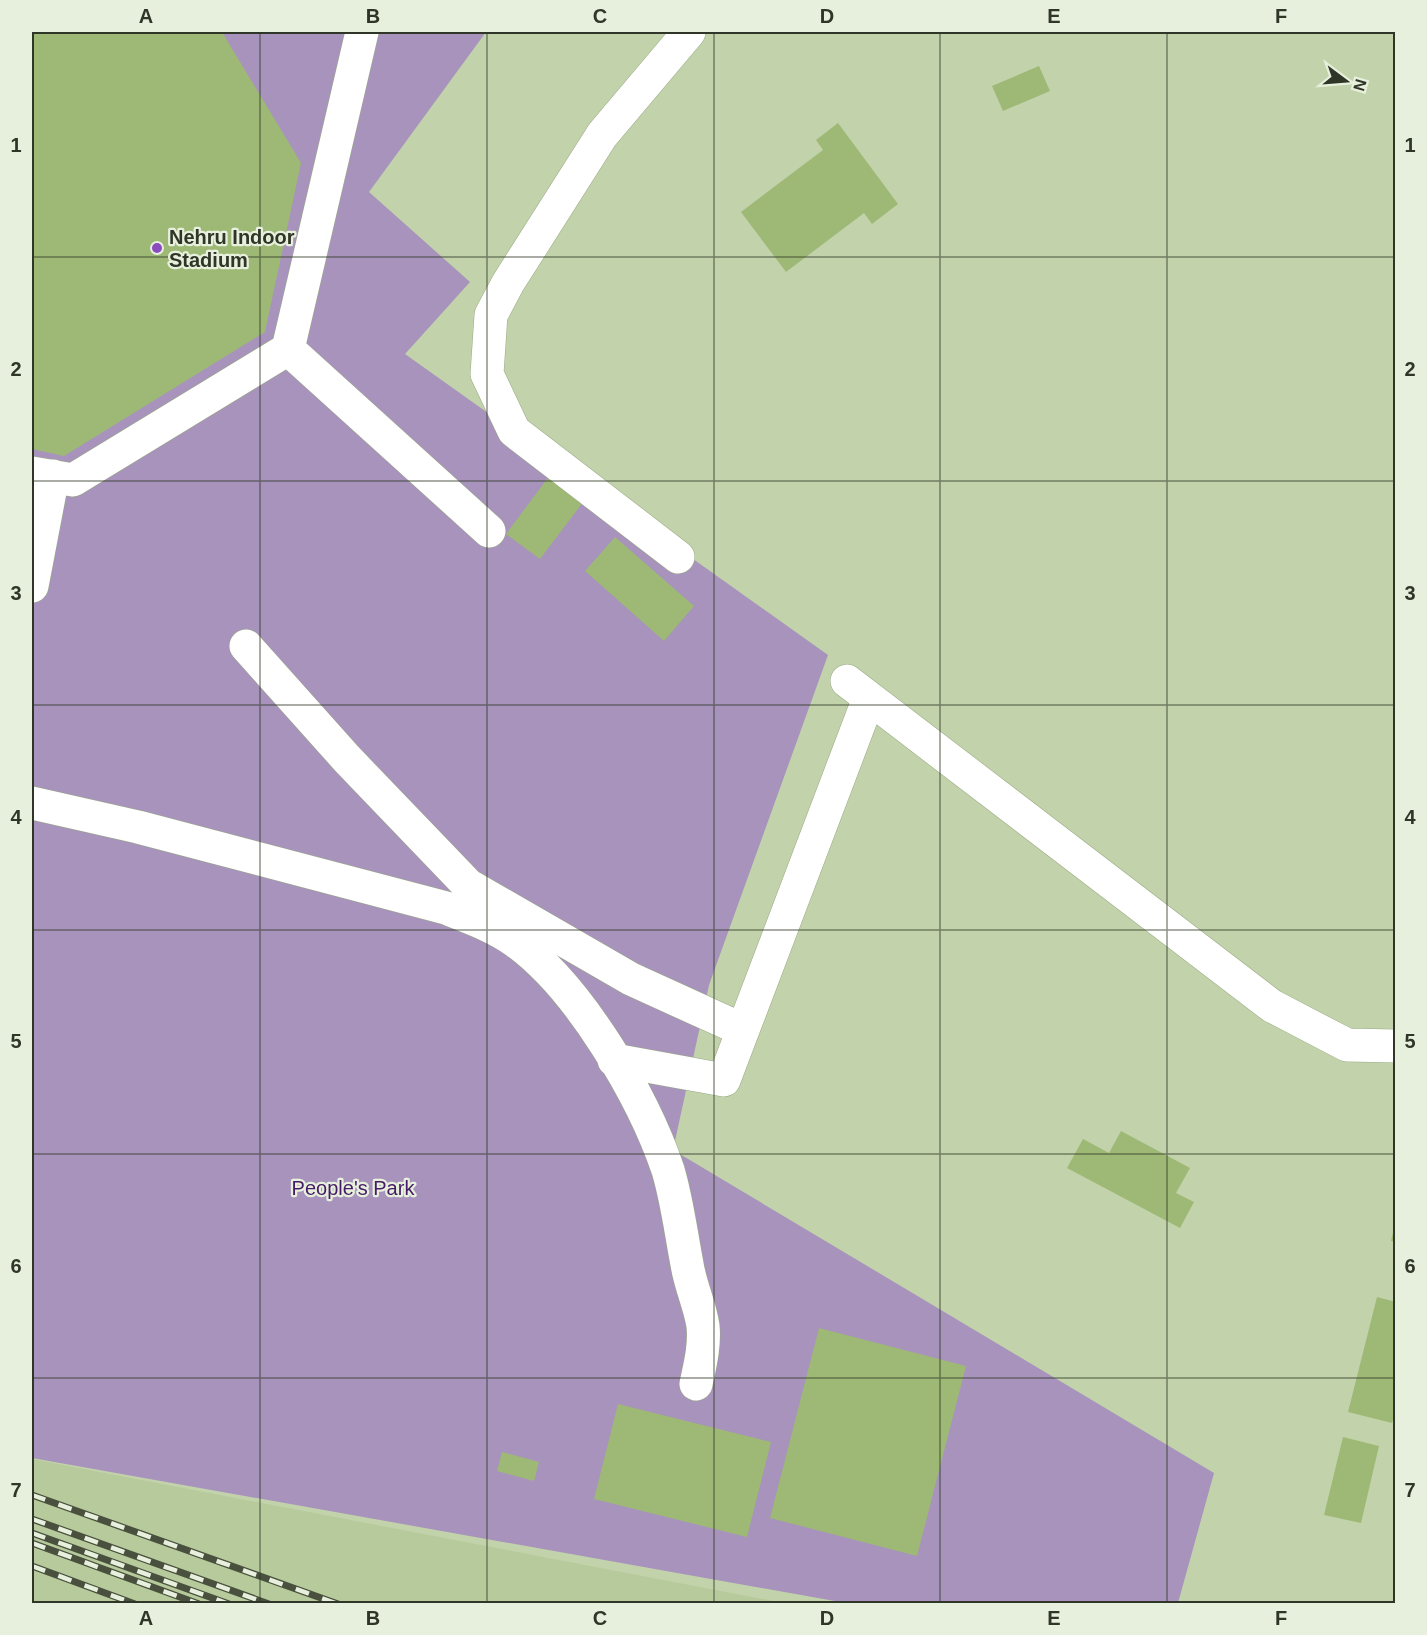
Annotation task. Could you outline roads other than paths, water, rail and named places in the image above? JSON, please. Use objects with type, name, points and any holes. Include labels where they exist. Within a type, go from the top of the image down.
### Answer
[{"type":"street","points":[[32,586],[42,474],[73,480],[288,349],[362,32]]},
{"type":"street","points":[[678,557],[514,431],[487,374],[491,315],[508,283],[602,135],[689,32]]},
{"type":"street","points":[[288,349],[489,531]]},
{"type":"street","points":[[246,646],[347,759],[468,885],[631,979],[742,1030]]},
{"type":"street","points":[[614,1060],[724,1080],[858,689],[1272,1006],[1347,1045],[1395,1046]]},
{"type":"street","points":[[32,803],[138,827],[446,908],[484,924],[515,941],[539,962],[579,1004],[614,1060],[653,1131],[668,1173],[688,1272],[703,1328],[703,1348],[696,1384]]},
{"type":"railway","points":[[32,1495],[338,1604]]},
{"type":"railway","points":[[32,1519],[269,1604]]},
{"type":"railway","points":[[32,1533],[229,1604]]},
{"type":"railway","points":[[32,1543],[199,1604]]},
{"type":"railway","points":[[32,1566],[135,1604]]},
{"type":"place","name":"Nehru Indoor Stadium","points":[[157,248]]},
{"type":"park label","name":"People's Park","points":[[353,1188]]}]
